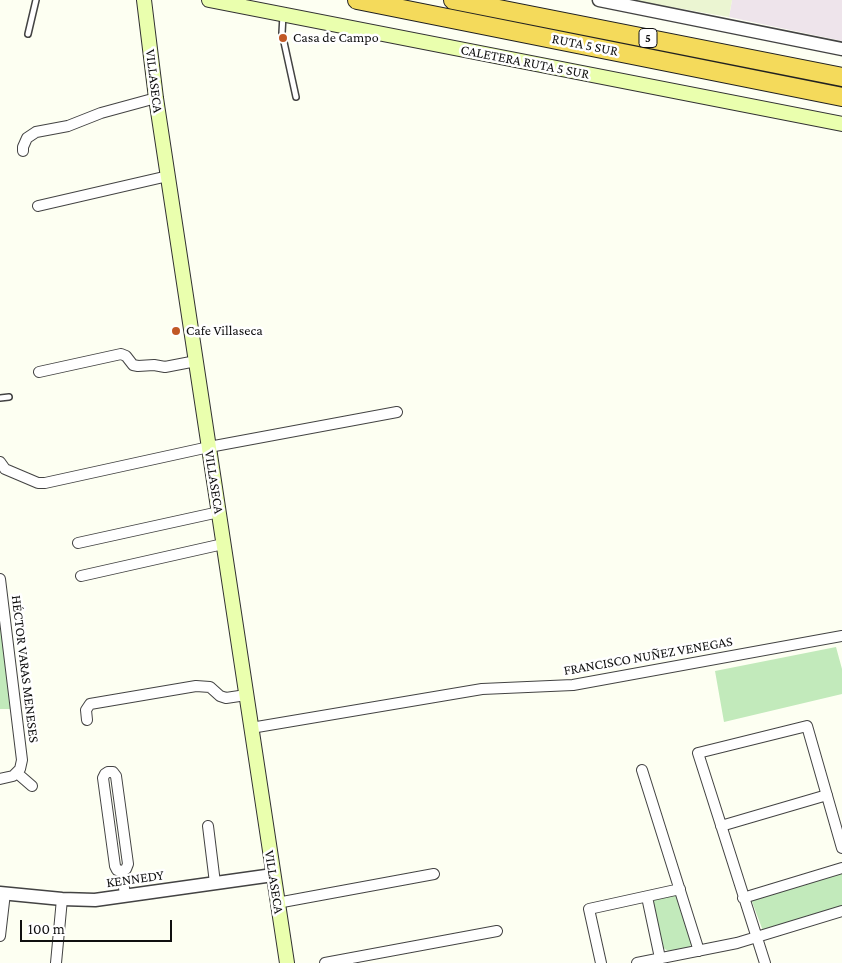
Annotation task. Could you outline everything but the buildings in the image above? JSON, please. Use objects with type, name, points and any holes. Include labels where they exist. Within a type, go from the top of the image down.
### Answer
[{"type":"highway","name":"RUTA 5 SUR","points":[[357,0],[842,97]]},
{"type":"highway","name":"RUTA 5 SUR","points":[[453,0],[842,77]]},
{"type":"main road","name":"VILLASECA","points":[[144,0],[156,98],[286,963]]},
{"type":"main road","name":"CALETERA RUTA 5 SUR","points":[[209,0],[842,124]]},
{"type":"street","points":[[599,0],[842,49]]},
{"type":"street","points":[[23,152],[27,138],[36,132],[68,126],[101,113],[156,98]]},
{"type":"street","points":[[38,203],[167,172]]},
{"type":"street","points":[[39,372],[121,354],[126,356],[133,365],[138,366],[154,365],[166,367],[196,361]]},
{"type":"street","points":[[0,462],[5,469],[42,484],[209,447],[397,412]]},
{"type":"street","points":[[78,543],[218,512]]},
{"type":"street","points":[[81,576],[223,544]]},
{"type":"street","name":"HÉCTOR VARAS MENESES","points":[[0,579],[22,756],[22,765],[17,773]]},
{"type":"street","name":"FRANCISCO NUÑEZ VENEGAS","points":[[251,728],[482,689],[573,685],[842,636]]},
{"type":"street","points":[[87,720],[86,710],[90,704],[196,686],[210,687],[220,696],[226,698],[246,695]]},
{"type":"street","points":[[765,963],[698,753],[807,726],[842,848]]},
{"type":"street","points":[[642,770],[699,951]]},
{"type":"street","points":[[108,772],[113,772],[116,776],[128,864],[126,869],[122,871],[117,870],[115,866],[103,778],[108,772]]},
{"type":"street","points":[[0,779],[9,778],[17,773],[32,786]]},
{"type":"street","points":[[721,826],[827,795]]},
{"type":"street","points":[[109,819],[121,817]]},
{"type":"street","points":[[208,826],[216,883]]},
{"type":"street","points":[[743,898],[842,868]]},
{"type":"street","points":[[122,871],[125,896]]},
{"type":"street","points":[[278,903],[434,874]]},
{"type":"street","name":"KENNEDY","points":[[2,893],[94,900],[273,875]]},
{"type":"street","points":[[601,963],[588,909],[680,890]]},
{"type":"street","points":[[0,936],[2,893]]},
{"type":"street","points":[[647,897],[660,958]]},
{"type":"street","points":[[56,963],[62,899]]},
{"type":"street","points":[[637,963],[756,938],[842,911]]},
{"type":"street","points":[[325,963],[497,931]]},
{"type":"lane","points":[[28,34],[36,0]]},
{"type":"lane","points":[[284,15],[282,34],[296,97]]},
{"type":"lane","points":[[0,398],[9,397]]},
{"type":"shaded area","points":[[732,0],[842,0],[842,41],[729,17]]},
{"type":"green space","points":[[631,0],[732,0],[729,17]]},
{"type":"green space","points":[[0,610],[12,709],[0,709]]},
{"type":"green space","points":[[836,647],[842,669],[842,694],[724,722],[715,671]]},
{"type":"green space","points":[[842,871],[842,907],[763,931],[751,899]]},
{"type":"green space","points":[[675,895],[678,897],[692,941],[690,947],[668,951],[662,947],[652,902],[653,900]]},
{"type":"place","name":"Casa de Campo","points":[[283,38]]},
{"type":"place","name":"Cafe Villaseca","points":[[176,331]]}]
